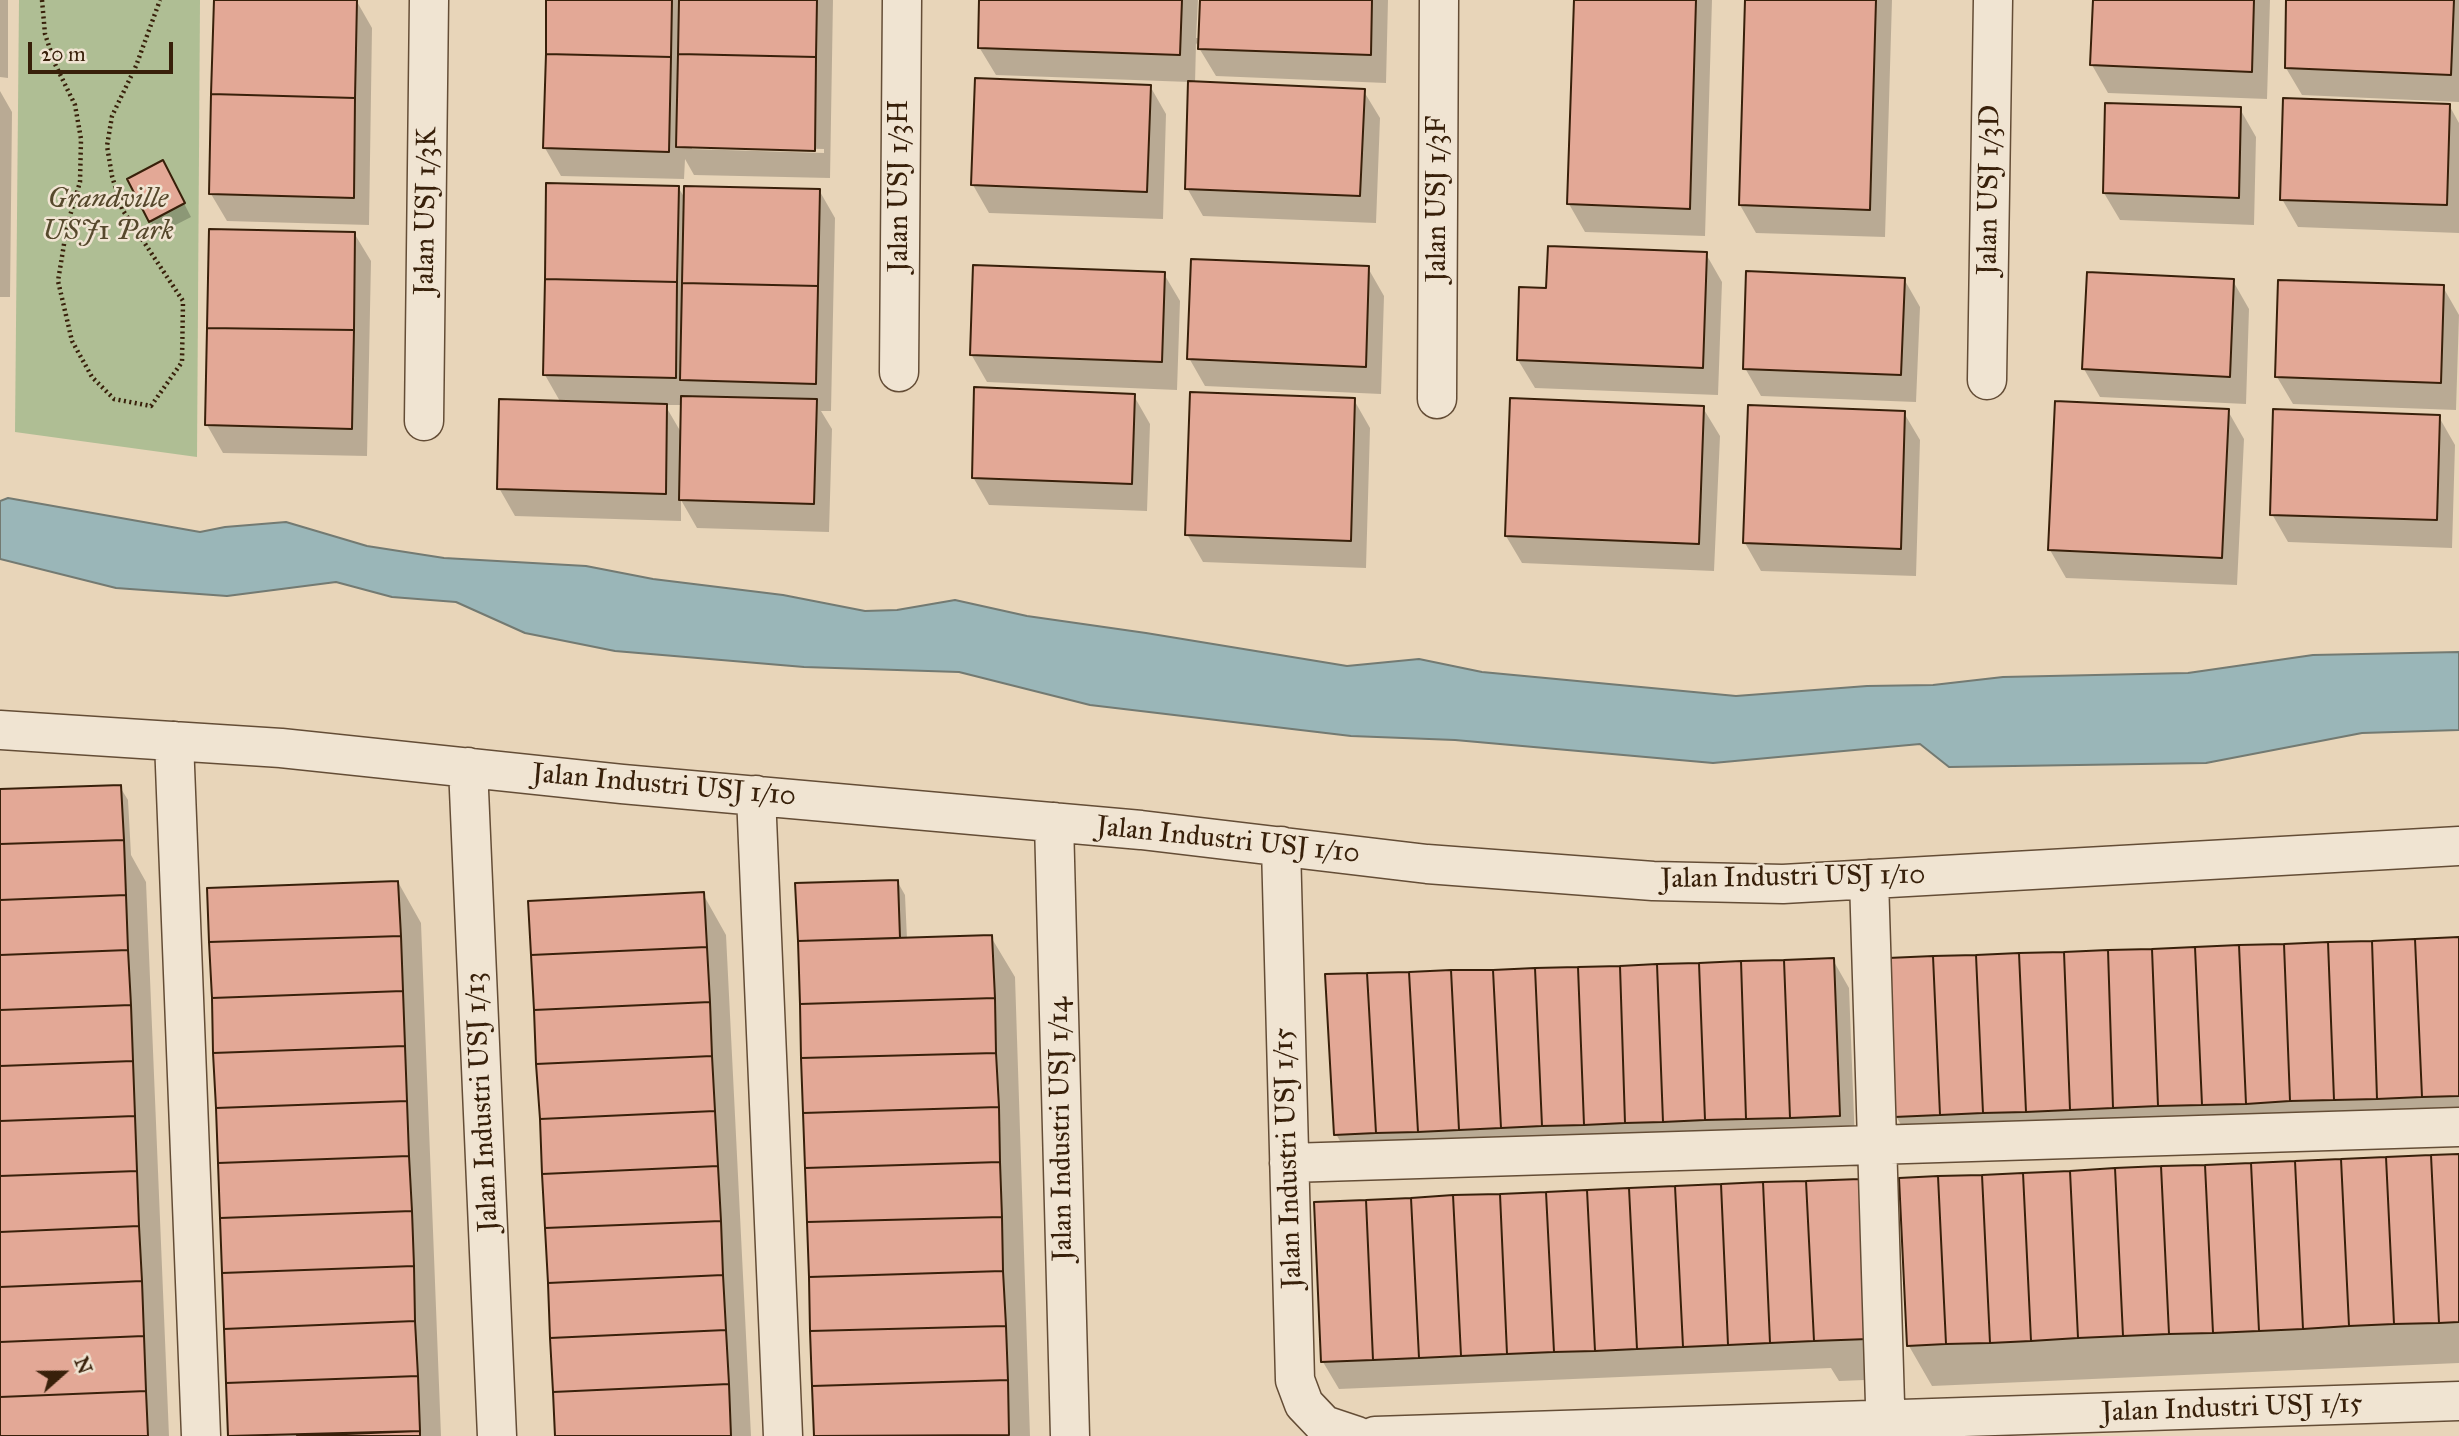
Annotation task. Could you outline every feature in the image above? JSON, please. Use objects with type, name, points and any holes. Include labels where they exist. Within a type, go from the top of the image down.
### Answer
[{"type":"street","name":"Jalan USJ 1/3K","points":[[424,421],[429,0]]},
{"type":"street","name":"Jalan USJ 1/3H","points":[[899,372],[902,0]]},
{"type":"street","name":"Jalan USJ 1/3F","points":[[1437,398],[1439,0]]},
{"type":"street","name":"Jalan USJ 1/3D","points":[[1987,380],[1993,0]]},
{"type":"street","name":"Jalan Industri USJ 1/10","points":[[0,730],[281,748],[1054,822],[1427,864],[1653,881],[1783,884],[2459,846]]},
{"type":"street","points":[[174,741],[201,1436]]},
{"type":"street","name":"Jalan Industri USJ 1/13","points":[[468,767],[497,1436]]},
{"type":"street","points":[[756,795],[783,1436]]},
{"type":"street","name":"Jalan Industri USJ 1/14","points":[[1054,822],[1070,1436]]},
{"type":"street","name":"Jalan Industri USJ 1/15","points":[[1281,846],[1295,1380],[1304,1404],[1324,1425],[1357,1436]]},
{"type":"street","points":[[1869,879],[1886,1428]]},
{"type":"street","points":[[1289,1163],[2459,1126]]},
{"type":"street","name":"Jalan Industri USJ 1/15","points":[[1375,1436],[1886,1428],[2459,1401]]},
{"type":"path","points":[[42,0],[45,34],[55,64],[75,105],[81,139],[80,182],[67,226],[58,281],[72,341],[92,377],[114,399],[151,406],[182,362],[183,301],[122,209],[107,146],[112,116],[136,66],[160,0]]},
{"type":"green space","name":"Grandville USJ1 Park","points":[[19,0],[200,0],[197,457],[15,432]]},
{"type":"water","points":[[8,498],[200,532],[286,522],[367,546],[444,558],[586,566],[653,579],[783,595],[865,611],[897,610],[955,600],[1027,616],[1347,666],[1419,659],[1482,672],[1736,696],[1867,686],[1933,685],[2003,677],[2188,673],[2313,655],[2459,652],[2459,730],[2362,733],[2206,763],[1949,767],[1920,744],[1713,763],[1455,740],[1351,736],[1090,705],[959,672],[804,667],[615,651],[525,633],[456,602],[392,597],[336,582],[227,596],[116,588],[0,559],[0,501]]},
{"type":"building","points":[[214,0],[357,0],[355,98],[211,94]]},
{"type":"building","points":[[546,0],[672,0],[671,57],[546,54]]},
{"type":"building","points":[[679,0],[817,0],[816,57],[678,54]]},
{"type":"building","points":[[979,0],[1182,0],[1180,55],[978,48]]},
{"type":"building","points":[[1200,0],[1372,0],[1371,55],[1198,49]]},
{"type":"building","points":[[1574,0],[1696,0],[1690,209],[1567,204]]},
{"type":"building","points":[[1745,0],[1876,0],[1870,210],[1739,205]]},
{"type":"building","points":[[2093,0],[2254,0],[2252,72],[2090,65]]},
{"type":"building","points":[[2286,0],[2454,0],[2451,75],[2285,68]]},
{"type":"building","points":[[546,54],[671,57],[669,152],[543,148]]},
{"type":"building","points":[[678,54],[816,57],[815,151],[676,147]]},
{"type":"building","points":[[975,78],[1151,85],[1147,192],[971,185]]},
{"type":"building","points":[[1188,81],[1365,89],[1360,196],[1185,189]]},
{"type":"building","points":[[211,94],[355,98],[354,198],[209,194]]},
{"type":"building","points":[[2283,98],[2450,104],[2447,205],[2280,200]]},
{"type":"building","points":[[2105,103],[2241,107],[2239,198],[2103,193]]},
{"type":"building","points":[[163,160],[185,203],[149,222],[127,179]]},
{"type":"building","points":[[546,183],[679,186],[677,282],[545,279]]},
{"type":"building","points":[[684,186],[820,189],[818,286],[682,283]]},
{"type":"building","points":[[209,229],[355,232],[354,330],[207,328]]},
{"type":"building","points":[[1548,246],[1707,252],[1703,368],[1517,360],[1519,287],[1546,288]]},
{"type":"building","points":[[1191,259],[1369,266],[1366,367],[1187,359]]},
{"type":"building","points":[[973,265],[1165,272],[1162,362],[970,355]]},
{"type":"building","points":[[1746,271],[1905,278],[1901,375],[1743,369]]},
{"type":"building","points":[[2087,272],[2234,279],[2230,377],[2082,369]]},
{"type":"building","points":[[545,279],[677,282],[676,378],[543,375]]},
{"type":"building","points":[[2278,280],[2444,285],[2441,383],[2275,377]]},
{"type":"building","points":[[682,283],[818,286],[816,384],[680,380]]},
{"type":"building","points":[[207,328],[354,330],[352,429],[205,425]]},
{"type":"building","points":[[974,387],[1135,394],[1132,484],[972,478]]},
{"type":"building","points":[[1190,392],[1355,398],[1351,541],[1185,535]]},
{"type":"building","points":[[681,396],[817,399],[814,504],[679,500]]},
{"type":"building","points":[[1510,398],[1704,406],[1699,544],[1505,536]]},
{"type":"building","points":[[499,399],[667,404],[666,494],[497,489]]},
{"type":"building","points":[[2055,401],[2229,409],[2222,558],[2048,550]]},
{"type":"building","points":[[1748,405],[1905,411],[1901,549],[1743,543]]},
{"type":"building","points":[[2273,409],[2440,415],[2437,520],[2270,515]]},
{"type":"building","points":[[121,785],[124,840],[0,844],[0,789]]},
{"type":"building","points":[[124,840],[126,895],[0,900],[0,844]]},
{"type":"building","points":[[898,880],[900,938],[798,941],[795,883]]},
{"type":"building","points":[[398,881],[401,936],[209,942],[207,888]]},
{"type":"building","points":[[704,892],[707,947],[531,955],[528,901]]},
{"type":"building","points":[[126,895],[128,950],[0,955],[0,900]]},
{"type":"building","points":[[992,935],[995,998],[800,1004],[798,941]]},
{"type":"building","points":[[401,936],[403,991],[212,998],[209,942]]},
{"type":"building","points":[[2459,937],[2459,1096],[2422,1097],[2415,939]]},
{"type":"building","points":[[2415,939],[2422,1097],[2377,1099],[2372,941]]},
{"type":"building","points":[[2372,941],[2377,1099],[2334,1100],[2328,942]]},
{"type":"building","points":[[2328,942],[2334,1100],[2290,1101],[2284,944]]},
{"type":"building","points":[[2284,944],[2290,1101],[2246,1104],[2239,945]]},
{"type":"building","points":[[2239,945],[2246,1104],[2202,1105],[2195,947]]},
{"type":"building","points":[[707,947],[710,1002],[534,1010],[531,955]]},
{"type":"building","points":[[2195,947],[2202,1105],[2158,1106],[2152,949]]},
{"type":"building","points":[[2152,949],[2158,1106],[2113,1108],[2108,950]]},
{"type":"building","points":[[128,950],[131,1005],[0,1010],[0,955]]},
{"type":"building","points":[[2108,950],[2113,1108],[2070,1110],[2064,952]]},
{"type":"building","points":[[2064,952],[2070,1110],[2026,1112],[2019,953]]},
{"type":"building","points":[[2019,953],[2026,1112],[1983,1113],[1976,955]]},
{"type":"building","points":[[1976,955],[1983,1113],[1940,1115],[1933,956]]},
{"type":"building","points":[[1933,956],[1940,1115],[1894,1117],[1888,958]]},
{"type":"building","points":[[1834,958],[1840,1116],[1790,1118],[1784,960]]},
{"type":"building","points":[[1784,960],[1790,1118],[1746,1119],[1741,961]]},
{"type":"building","points":[[1741,961],[1746,1119],[1705,1120],[1699,963]]},
{"type":"building","points":[[1699,963],[1705,1120],[1663,1122],[1657,964]]},
{"type":"building","points":[[1657,964],[1663,1122],[1625,1123],[1620,966]]},
{"type":"building","points":[[1620,966],[1625,1123],[1584,1125],[1578,967]]},
{"type":"building","points":[[1578,967],[1584,1125],[1542,1126],[1535,968]]},
{"type":"building","points":[[1535,968],[1542,1126],[1501,1128],[1493,970]]},
{"type":"building","points":[[1451,970],[1493,970],[1501,1128],[1459,1130]]},
{"type":"building","points":[[1451,970],[1459,1130],[1418,1132],[1409,972]]},
{"type":"building","points":[[1409,972],[1418,1132],[1376,1133],[1367,973]]},
{"type":"building","points":[[1367,973],[1376,1133],[1334,1135],[1325,974]]},
{"type":"building","points":[[403,991],[405,1046],[213,1053],[212,998]]},
{"type":"building","points":[[995,998],[996,1053],[801,1058],[800,1004]]},
{"type":"building","points":[[710,1002],[712,1056],[536,1064],[534,1010]]},
{"type":"building","points":[[131,1005],[133,1061],[0,1066],[0,1010]]},
{"type":"building","points":[[405,1046],[407,1101],[216,1108],[213,1053]]},
{"type":"building","points":[[996,1053],[999,1107],[803,1113],[801,1058]]},
{"type":"building","points":[[712,1056],[715,1111],[540,1119],[536,1064]]},
{"type":"building","points":[[133,1061],[135,1116],[0,1121],[0,1066]]},
{"type":"building","points":[[407,1101],[409,1156],[218,1163],[216,1108]]},
{"type":"building","points":[[999,1107],[1000,1162],[805,1168],[803,1113]]},
{"type":"building","points":[[715,1111],[718,1166],[542,1174],[540,1119]]},
{"type":"building","points":[[135,1116],[137,1171],[0,1176],[0,1121]]},
{"type":"building","points":[[2459,1154],[2459,1322],[2439,1323],[2431,1155]]},
{"type":"building","points":[[2431,1155],[2439,1323],[2394,1324],[2386,1157]]},
{"type":"building","points":[[409,1156],[412,1211],[220,1218],[218,1163]]},
{"type":"building","points":[[2386,1157],[2394,1324],[2349,1326],[2341,1159]]},
{"type":"building","points":[[2341,1159],[2349,1326],[2303,1329],[2295,1161]]},
{"type":"building","points":[[2295,1161],[2303,1329],[2259,1331],[2251,1163]]},
{"type":"building","points":[[1000,1162],[1002,1217],[807,1222],[805,1168]]},
{"type":"building","points":[[2251,1163],[2259,1331],[2213,1333],[2205,1165]]},
{"type":"building","points":[[2205,1165],[2213,1333],[2169,1334],[2161,1166]]},
{"type":"building","points":[[718,1166],[721,1221],[545,1228],[542,1174]]},
{"type":"building","points":[[2161,1166],[2169,1334],[2123,1336],[2115,1168]]},
{"type":"building","points":[[2115,1168],[2123,1336],[2078,1338],[2070,1171]]},
{"type":"building","points":[[137,1171],[139,1226],[0,1232],[0,1176]]},
{"type":"building","points":[[2070,1171],[2078,1338],[2031,1341],[2023,1173]]},
{"type":"building","points":[[2023,1173],[2031,1341],[1990,1343],[1982,1175]]},
{"type":"building","points":[[1982,1175],[1990,1343],[1946,1344],[1938,1176]]},
{"type":"building","points":[[1938,1176],[1946,1344],[1907,1346],[1899,1178]]},
{"type":"building","points":[[1860,1179],[1868,1339],[1814,1341],[1806,1181]]},
{"type":"building","points":[[1806,1181],[1814,1341],[1770,1343],[1763,1182]]},
{"type":"building","points":[[1763,1182],[1770,1343],[1728,1345],[1721,1184]]},
{"type":"building","points":[[1721,1184],[1728,1345],[1683,1347],[1675,1186]]},
{"type":"building","points":[[1675,1186],[1683,1347],[1637,1349],[1629,1188]]},
{"type":"building","points":[[1629,1188],[1637,1349],[1595,1351],[1587,1190]]},
{"type":"building","points":[[1587,1190],[1595,1351],[1554,1352],[1546,1192]]},
{"type":"building","points":[[1546,1192],[1554,1352],[1507,1354],[1500,1194]]},
{"type":"building","points":[[1500,1194],[1507,1354],[1461,1356],[1453,1195]]},
{"type":"building","points":[[1453,1195],[1461,1356],[1419,1358],[1411,1198]]},
{"type":"building","points":[[1411,1198],[1419,1358],[1373,1360],[1366,1200]]},
{"type":"building","points":[[1366,1200],[1373,1360],[1321,1362],[1314,1202]]},
{"type":"building","points":[[412,1211],[414,1266],[222,1273],[220,1218]]},
{"type":"building","points":[[1002,1217],[1003,1271],[809,1277],[807,1222]]},
{"type":"building","points":[[721,1221],[723,1275],[548,1283],[545,1228]]},
{"type":"building","points":[[139,1226],[142,1281],[0,1287],[0,1232]]},
{"type":"building","points":[[414,1266],[415,1321],[224,1329],[222,1273]]},
{"type":"building","points":[[1003,1271],[1006,1326],[810,1331],[809,1277]]},
{"type":"building","points":[[723,1275],[726,1330],[550,1338],[548,1283]]},
{"type":"building","points":[[142,1281],[144,1336],[0,1342],[0,1287]]},
{"type":"building","points":[[415,1321],[418,1376],[226,1383],[224,1329]]},
{"type":"building","points":[[1006,1326],[1008,1380],[812,1386],[810,1331]]},
{"type":"building","points":[[726,1330],[729,1384],[553,1392],[550,1338]]},
{"type":"building","points":[[144,1336],[146,1391],[0,1397],[0,1342]]},
{"type":"building","points":[[418,1376],[420,1431],[228,1436],[226,1383]]},
{"type":"building","points":[[1008,1380],[1009,1435],[814,1436],[812,1386]]},
{"type":"building","points":[[729,1384],[731,1436],[555,1436],[553,1392]]},
{"type":"building","points":[[146,1391],[148,1436],[0,1436],[0,1397]]},
{"type":"building","points":[[420,1431],[420,1436],[297,1436]]}]
